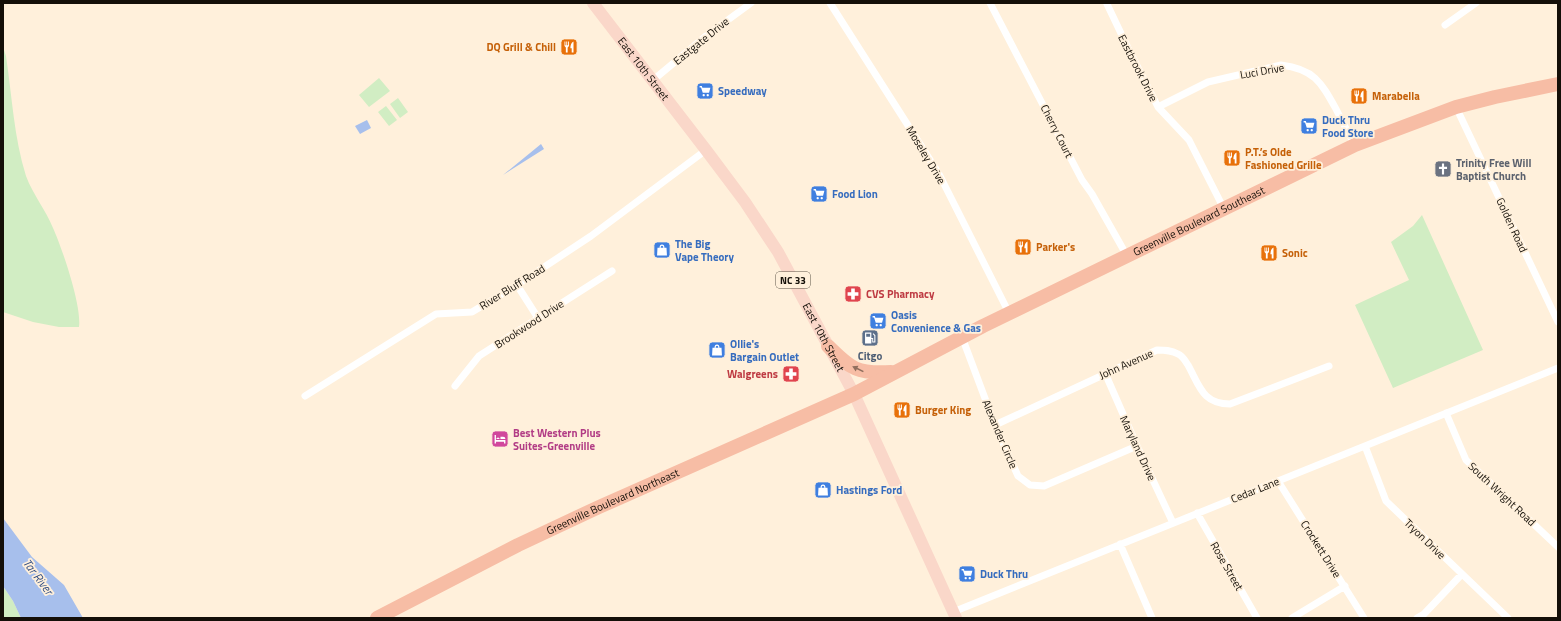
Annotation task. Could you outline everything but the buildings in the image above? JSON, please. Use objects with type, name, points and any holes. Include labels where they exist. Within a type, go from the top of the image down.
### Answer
[{"type":"highway","name":"Greenville Boulevard Southeast","points":[[854,394],[1009,313],[1355,145],[1456,107],[1558,84]]},
{"type":"highway","points":[[828,346],[841,359],[862,372],[895,372]]},
{"type":"highway","name":"Greenville Boulevard Northeast","points":[[377,618],[518,545],[599,507],[854,394]]},
{"type":"main road","name":"East 10th Street","points":[[593,3],[745,202],[778,252],[854,394],[954,615]]},
{"type":"street","name":"Eastgate Drive","points":[[652,81],[737,11],[751,3]]},
{"type":"street","name":"Moseley Drive","points":[[830,3],[939,174],[1009,313]]},
{"type":"street","name":"Cherry Court","points":[[990,3],[1082,180],[1092,194],[1128,256]]},
{"type":"street","name":"Eastbrook Drive","points":[[1109,3],[1128,48],[1158,107],[1189,140],[1224,209]]},
{"type":"street","points":[[1444,25],[1476,3]]},
{"type":"street","name":"Luci Drive","points":[[1158,107],[1208,82],[1281,65],[1289,66],[1310,74],[1324,87],[1355,145]]},
{"type":"street","name":"Golden Road","points":[[1456,107],[1558,322]]},
{"type":"street","name":"River Bluff Road","points":[[305,396],[436,314],[472,312],[517,286],[591,236],[706,150]]},
{"type":"street","name":"Brookwood Drive","points":[[455,386],[479,356],[612,271]]},
{"type":"street","points":[[517,286],[538,318]]},
{"type":"street","name":"Alexander Circle","points":[[962,337],[995,425],[1018,476],[1030,485],[1044,486],[1137,446]]},
{"type":"street","name":"John Avenue","points":[[995,425],[1157,350],[1168,350],[1179,354],[1184,359],[1203,392],[1210,401],[1220,404],[1230,404],[1329,366]]},
{"type":"street","name":"Cedar Lane","points":[[954,615],[1120,544],[1558,368]]},
{"type":"street","name":"Maryland Drive","points":[[1105,374],[1173,523]]},
{"type":"street","name":"South Wright Road","points":[[1446,413],[1466,460],[1558,547]]},
{"type":"street","name":"Tryon Drive","points":[[1365,446],[1386,501],[1508,618]]},
{"type":"street","name":"Crockett Drive","points":[[1278,481],[1364,618]]},
{"type":"street","name":"Rose Street","points":[[1197,513],[1257,618]]},
{"type":"street","points":[[1120,544],[1152,618]]},
{"type":"street","points":[[1417,618],[1424,614],[1462,574]]},
{"type":"street","points":[[1292,618],[1344,586]]},
{"type":"green space","points":[[3,47],[6,56],[16,132],[22,162],[32,190],[50,221],[57,237],[74,292],[79,318],[79,327],[59,327],[33,322],[3,312]]},
{"type":"green space","points":[[379,78],[390,91],[369,107],[359,95]]},
{"type":"green space","points":[[398,98],[408,112],[400,118],[390,104]]},
{"type":"green space","points":[[386,106],[397,120],[389,126],[378,112]]},
{"type":"green space","points":[[1422,215],[1483,350],[1393,388],[1355,305],[1409,280],[1391,242],[1413,226]]},
{"type":"green space","points":[[3,586],[13,601],[21,618],[3,618]]},
{"type":"water","points":[[367,120],[371,128],[360,134],[355,126]]},
{"type":"water","points":[[541,144],[544,149],[503,175]]},
{"type":"water","name":"Tar River","points":[[3,518],[32,557],[64,585],[83,618],[21,618],[13,601],[3,586]]},
{"type":"place","name":"DQ Grill & Chill","points":[[569,47]]},
{"type":"place","name":"Speedway","points":[[705,91]]},
{"type":"place","name":"Marabella","points":[[1359,96]]},
{"type":"place","name":"Duck Thru Food Store","points":[[1309,126]]},
{"type":"place","name":"P.T.’s Olde Fashioned Grille","points":[[1232,158]]},
{"type":"place","name":"Trinity Free Will Baptist Church","points":[[1443,169]]},
{"type":"place","name":"Food Lion","points":[[819,194]]},
{"type":"place","name":"Parker's","points":[[1023,247]]},
{"type":"place","name":"The Big Vape Theory","points":[[662,250]]},
{"type":"place","name":"Sonic","points":[[1269,253]]},
{"type":"place","name":"CVS Pharmacy","points":[[853,294]]},
{"type":"place","name":"Oasis Convenience & Gas","points":[[878,321]]},
{"type":"place","name":"Citgo","points":[[870,338]]},
{"type":"place","name":"Ollie's Bargain Outlet","points":[[717,350]]},
{"type":"place","name":"Walgreens","points":[[791,374]]},
{"type":"place","name":"Burger King","points":[[902,410]]},
{"type":"place","name":"Best Western Plus Suites-Greenville","points":[[500,439]]},
{"type":"place","name":"Hastings Ford","points":[[823,490]]},
{"type":"place","name":"Duck Thru","points":[[967,574]]}]
